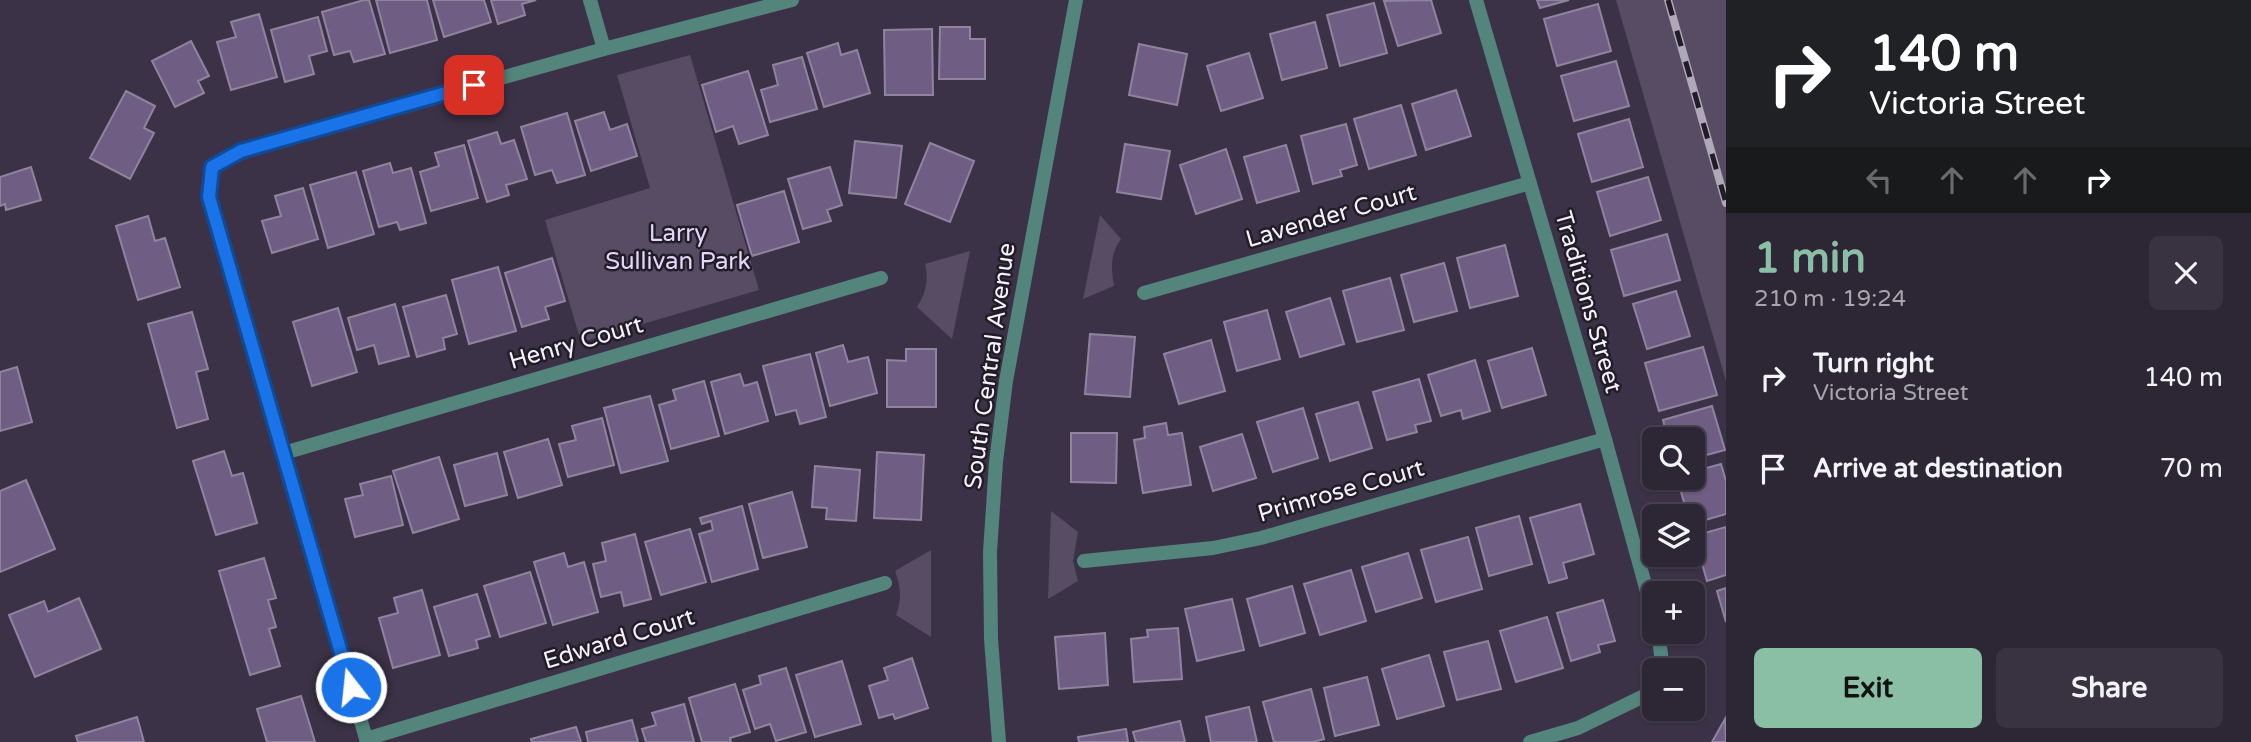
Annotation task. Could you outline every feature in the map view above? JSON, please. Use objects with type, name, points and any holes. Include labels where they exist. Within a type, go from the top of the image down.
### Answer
[{"type":"street","points":[[590,0],[604,49]]},
{"type":"street","points":[[367,741],[209,197],[212,167],[241,151],[604,49],[792,0]]},
{"type":"street","name":"South Central Avenue","points":[[999,742],[990,627],[990,552],[996,462],[1006,381],[1076,0]]},
{"type":"street","name":"Traditions Street","points":[[1476,0],[1644,581]]},
{"type":"street","name":"Lavender Court","points":[[1144,293],[1530,183]]},
{"type":"street","name":"Henry Court","points":[[284,453],[881,278]]},
{"type":"street","name":"Primrose Court","points":[[1084,561],[1213,548],[1261,538],[1605,439]]},
{"type":"street","name":"Edward Court","points":[[367,741],[885,583]]},
{"type":"street","points":[[1530,742],[1578,728],[1642,693]]},
{"type":"green space","points":[[1616,0],[1726,0],[1726,381]]},
{"type":"green space","name":"Larry Sullivan Park","points":[[690,55],[759,290],[581,342],[545,220],[650,188],[617,75]]},
{"type":"green space","points":[[1100,215],[1121,239],[1112,261],[1114,286],[1083,299]]},
{"type":"green space","points":[[970,251],[952,339],[917,307],[926,286],[925,264]]},
{"type":"green space","points":[[1051,511],[1078,532],[1073,561],[1078,581],[1048,599]]},
{"type":"green space","points":[[931,550],[931,637],[896,615],[900,593],[895,571]]},
{"type":"building","points":[[369,0],[385,54],[354,62],[350,51],[334,55],[322,12]]},
{"type":"building","points":[[376,0],[427,0],[437,40],[390,53]]},
{"type":"building","points":[[433,0],[484,0],[491,22],[444,37]]},
{"type":"building","points":[[491,0],[536,0],[522,4],[525,15],[498,24]]},
{"type":"building","points":[[1431,0],[1441,33],[1398,46],[1384,1]]},
{"type":"building","points":[[1537,0],[1569,0],[1540,8]]},
{"type":"building","points":[[1374,3],[1387,53],[1340,66],[1327,15]]},
{"type":"building","points":[[1598,4],[1611,51],[1557,66],[1544,19]]},
{"type":"building","points":[[259,14],[277,77],[231,90],[217,42],[236,37],[231,22]]},
{"type":"building","points":[[318,17],[327,51],[309,56],[314,74],[285,82],[271,30]]},
{"type":"building","points":[[1315,22],[1327,68],[1282,80],[1270,34]]},
{"type":"building","points":[[940,27],[970,27],[970,39],[985,39],[985,79],[939,79]]},
{"type":"building","points":[[932,29],[933,95],[885,95],[884,30]]},
{"type":"building","points":[[191,41],[209,76],[198,81],[204,93],[175,107],[152,61]]},
{"type":"building","points":[[838,43],[841,55],[857,50],[870,93],[824,107],[807,53]]},
{"type":"building","points":[[1139,44],[1187,54],[1177,105],[1129,95]]},
{"type":"building","points":[[1249,53],[1263,98],[1221,111],[1207,66]]},
{"type":"building","points":[[802,57],[817,109],[770,122],[761,90],[778,85],[773,65]]},
{"type":"building","points":[[1616,61],[1629,106],[1574,121],[1561,76]]},
{"type":"building","points":[[748,71],[768,135],[739,144],[733,126],[716,132],[702,85]]},
{"type":"building","points":[[1456,90],[1471,136],[1426,150],[1412,104]]},
{"type":"building","points":[[126,91],[155,106],[144,128],[154,133],[130,179],[90,158]]},
{"type":"building","points":[[1401,105],[1416,155],[1369,169],[1354,119]]},
{"type":"building","points":[[604,112],[610,130],[627,124],[637,156],[591,171],[575,121]]},
{"type":"building","points":[[567,113],[585,175],[557,183],[552,170],[535,175],[521,127]]},
{"type":"building","points":[[1629,119],[1643,167],[1592,182],[1578,134]]},
{"type":"building","points":[[1346,124],[1357,165],[1340,170],[1342,176],[1313,184],[1301,136]]},
{"type":"building","points":[[497,132],[501,144],[514,140],[527,179],[506,185],[509,195],[487,202],[468,141]]},
{"type":"building","points":[[855,141],[902,146],[896,198],[849,193]]},
{"type":"building","points":[[930,143],[974,161],[950,222],[905,204]]},
{"type":"building","points":[[1125,144],[1170,151],[1161,199],[1117,192]]},
{"type":"building","points":[[464,145],[478,198],[431,211],[420,172],[439,166],[435,153]]},
{"type":"building","points":[[1286,145],[1299,191],[1257,203],[1244,157]]},
{"type":"building","points":[[1226,149],[1242,199],[1196,214],[1180,165]]},
{"type":"building","points":[[390,163],[393,173],[411,168],[426,223],[400,230],[397,222],[379,227],[363,171]]},
{"type":"building","points":[[31,167],[41,200],[6,210],[5,204],[0,206],[0,177]]},
{"type":"building","points":[[830,167],[842,205],[827,210],[831,221],[803,229],[788,179]]},
{"type":"building","points":[[356,172],[374,234],[328,248],[310,185]]},
{"type":"building","points":[[1648,177],[1661,220],[1610,236],[1597,192]]},
{"type":"building","points":[[303,188],[318,239],[272,253],[262,221],[281,216],[275,196]]},
{"type":"building","points":[[784,191],[799,242],[752,256],[737,205]]},
{"type":"building","points":[[148,216],[155,241],[165,238],[180,287],[138,300],[116,226]]},
{"type":"building","points":[[1667,234],[1680,280],[1624,296],[1611,250]]},
{"type":"building","points":[[1505,245],[1518,296],[1470,308],[1457,258]]},
{"type":"building","points":[[552,258],[565,301],[545,307],[549,319],[522,327],[505,273]]},
{"type":"building","points":[[1444,263],[1457,311],[1414,322],[1401,275]]},
{"type":"building","points":[[498,267],[516,331],[469,344],[452,280]]},
{"type":"building","points":[[1390,278],[1404,330],[1357,342],[1343,291]]},
{"type":"building","points":[[1676,291],[1690,336],[1647,349],[1633,304]]},
{"type":"building","points":[[446,295],[457,334],[443,338],[445,349],[417,357],[403,307]]},
{"type":"building","points":[[1330,298],[1344,344],[1300,357],[1286,312]]},
{"type":"building","points":[[395,304],[409,356],[379,364],[374,345],[357,350],[348,318]]},
{"type":"building","points":[[338,308],[357,372],[312,386],[293,322]]},
{"type":"building","points":[[1267,310],[1280,359],[1237,371],[1224,322]]},
{"type":"building","points":[[192,312],[208,369],[196,372],[208,419],[177,428],[148,324]]},
{"type":"building","points":[[1090,334],[1135,337],[1130,397],[1085,394]]},
{"type":"building","points":[[1211,340],[1225,391],[1179,404],[1164,354]]},
{"type":"building","points":[[843,345],[848,362],[868,357],[877,393],[830,406],[816,353]]},
{"type":"building","points":[[1703,347],[1717,395],[1659,411],[1645,363]]},
{"type":"building","points":[[1532,348],[1546,395],[1502,408],[1488,361]]},
{"type":"building","points":[[906,349],[936,349],[936,407],[887,407],[887,360],[906,361]]},
{"type":"building","points":[[810,354],[826,417],[800,424],[796,410],[776,415],[763,366]]},
{"type":"building","points":[[1475,360],[1490,411],[1463,419],[1461,410],[1441,416],[1428,375]]},
{"type":"building","points":[[17,367],[32,422],[0,431],[0,372]]},
{"type":"building","points":[[740,374],[744,386],[757,382],[768,421],[725,434],[711,382]]},
{"type":"building","points":[[1419,379],[1431,421],[1415,425],[1417,432],[1387,440],[1373,392]]},
{"type":"building","points":[[704,381],[719,436],[671,449],[659,405],[676,400],[673,390]]},
{"type":"building","points":[[650,396],[668,461],[621,473],[604,408]]},
{"type":"building","points":[[1358,402],[1372,448],[1330,461],[1316,414]]},
{"type":"building","points":[[1712,406],[1725,450],[1705,455],[1705,427],[1665,427],[1663,420]]},
{"type":"building","points":[[1303,408],[1318,458],[1273,472],[1257,422]]},
{"type":"building","points":[[602,418],[614,465],[568,477],[559,444],[576,440],[572,426]]},
{"type":"building","points":[[1166,423],[1168,435],[1182,433],[1191,485],[1143,493],[1134,440],[1145,438],[1144,427]]},
{"type":"building","points":[[1071,433],[1117,433],[1116,483],[1071,482]]},
{"type":"building","points":[[1242,434],[1256,478],[1213,491],[1200,447]]},
{"type":"building","points":[[548,439],[562,485],[518,498],[504,452]]},
{"type":"building","points":[[224,451],[232,476],[243,473],[257,523],[216,535],[193,461]]},
{"type":"building","points":[[877,452],[924,455],[921,520],[874,518]]},
{"type":"building","points":[[497,453],[507,495],[465,506],[454,465]]},
{"type":"building","points":[[439,457],[459,519],[413,533],[393,471]]},
{"type":"building","points":[[1721,464],[1726,481],[1726,514],[1705,520],[1705,504],[1685,504],[1680,490],[1705,490],[1705,468]]},
{"type":"building","points":[[815,466],[860,470],[856,521],[826,519],[827,508],[812,507]]},
{"type":"building","points":[[391,476],[403,525],[355,537],[345,499],[363,495],[360,484]]},
{"type":"building","points":[[26,480],[55,549],[0,572],[0,491]]},
{"type":"building","points":[[792,492],[807,547],[763,558],[749,504]]},
{"type":"building","points":[[1580,504],[1594,554],[1563,563],[1567,578],[1549,583],[1530,518]]},
{"type":"building","points":[[742,506],[758,569],[712,582],[699,534],[713,530],[711,521],[702,524],[700,518]]},
{"type":"building","points":[[1519,516],[1532,564],[1489,576],[1476,528]]},
{"type":"building","points":[[1726,527],[1726,575],[1707,581],[1703,567],[1705,533]]},
{"type":"building","points":[[690,529],[706,582],[661,595],[645,542]]},
{"type":"building","points":[[635,534],[651,599],[624,606],[621,592],[601,597],[593,564],[606,561],[602,543]]},
{"type":"building","points":[[1468,537],[1482,589],[1436,602],[1421,550]]},
{"type":"building","points":[[564,553],[568,567],[584,562],[598,612],[553,625],[534,562]]},
{"type":"building","points":[[1408,553],[1422,598],[1376,612],[1362,567]]},
{"type":"building","points":[[264,558],[276,598],[268,600],[276,627],[269,629],[280,666],[250,675],[219,571]]},
{"type":"building","points":[[1351,570],[1366,621],[1320,635],[1304,584]]},
{"type":"building","points":[[530,572],[546,623],[500,637],[484,586]]},
{"type":"building","points":[[1292,586],[1305,633],[1260,646],[1247,599]]},
{"type":"building","points":[[1726,588],[1726,622],[1717,591]]},
{"type":"building","points":[[422,590],[440,655],[393,668],[379,618],[398,613],[394,598]]},
{"type":"building","points":[[477,594],[490,636],[476,640],[478,648],[449,656],[434,607]]},
{"type":"building","points":[[79,598],[101,649],[35,677],[9,615],[44,601],[48,612]]},
{"type":"building","points":[[1232,599],[1244,650],[1197,661],[1185,609]]},
{"type":"building","points":[[1603,600],[1615,641],[1598,645],[1600,652],[1571,661],[1557,613]]},
{"type":"building","points":[[1547,617],[1563,668],[1516,682],[1500,631]]},
{"type":"building","points":[[1178,628],[1182,679],[1134,682],[1131,639],[1148,637],[1147,630]]},
{"type":"building","points":[[1105,633],[1108,685],[1059,689],[1055,637]]},
{"type":"building","points":[[1488,641],[1501,689],[1457,700],[1444,652]]},
{"type":"building","points":[[1429,655],[1444,706],[1397,719],[1382,669]]},
{"type":"building","points":[[912,658],[928,708],[895,719],[893,714],[879,718],[869,686],[888,680],[884,668]]},
{"type":"building","points":[[842,661],[861,724],[815,737],[796,675]]},
{"type":"building","points":[[786,668],[806,732],[776,741],[770,724],[755,729],[743,690],[761,684],[759,676]]},
{"type":"building","points":[[1367,677],[1379,725],[1335,736],[1324,688]]},
{"type":"building","points":[[735,684],[750,732],[730,738],[731,742],[702,742],[689,698]]},
{"type":"building","points":[[1311,689],[1324,739],[1313,742],[1274,742],[1263,702]]},
{"type":"building","points":[[301,696],[315,742],[267,742],[257,709]]},
{"type":"building","points":[[684,704],[694,742],[646,742],[642,729],[656,725],[652,713]]},
{"type":"building","points":[[1249,707],[1257,742],[1211,742],[1206,717]]},
{"type":"building","points":[[137,717],[144,742],[78,742],[76,736]]},
{"type":"building","points":[[1725,719],[1726,742],[1712,742]]},
{"type":"building","points":[[632,720],[638,742],[588,742],[586,732]]},
{"type":"building","points":[[1180,721],[1185,742],[1136,742],[1133,732]]},
{"type":"building","points":[[576,727],[581,742],[532,742],[531,739]]},
{"type":"building","points":[[1126,729],[1128,742],[1079,742],[1078,737]]},
{"type":"railway","points":[[1668,0],[1726,203]]},
{"type":"route","points":[[351,687],[209,197],[212,167],[241,151],[474,85]]}]
